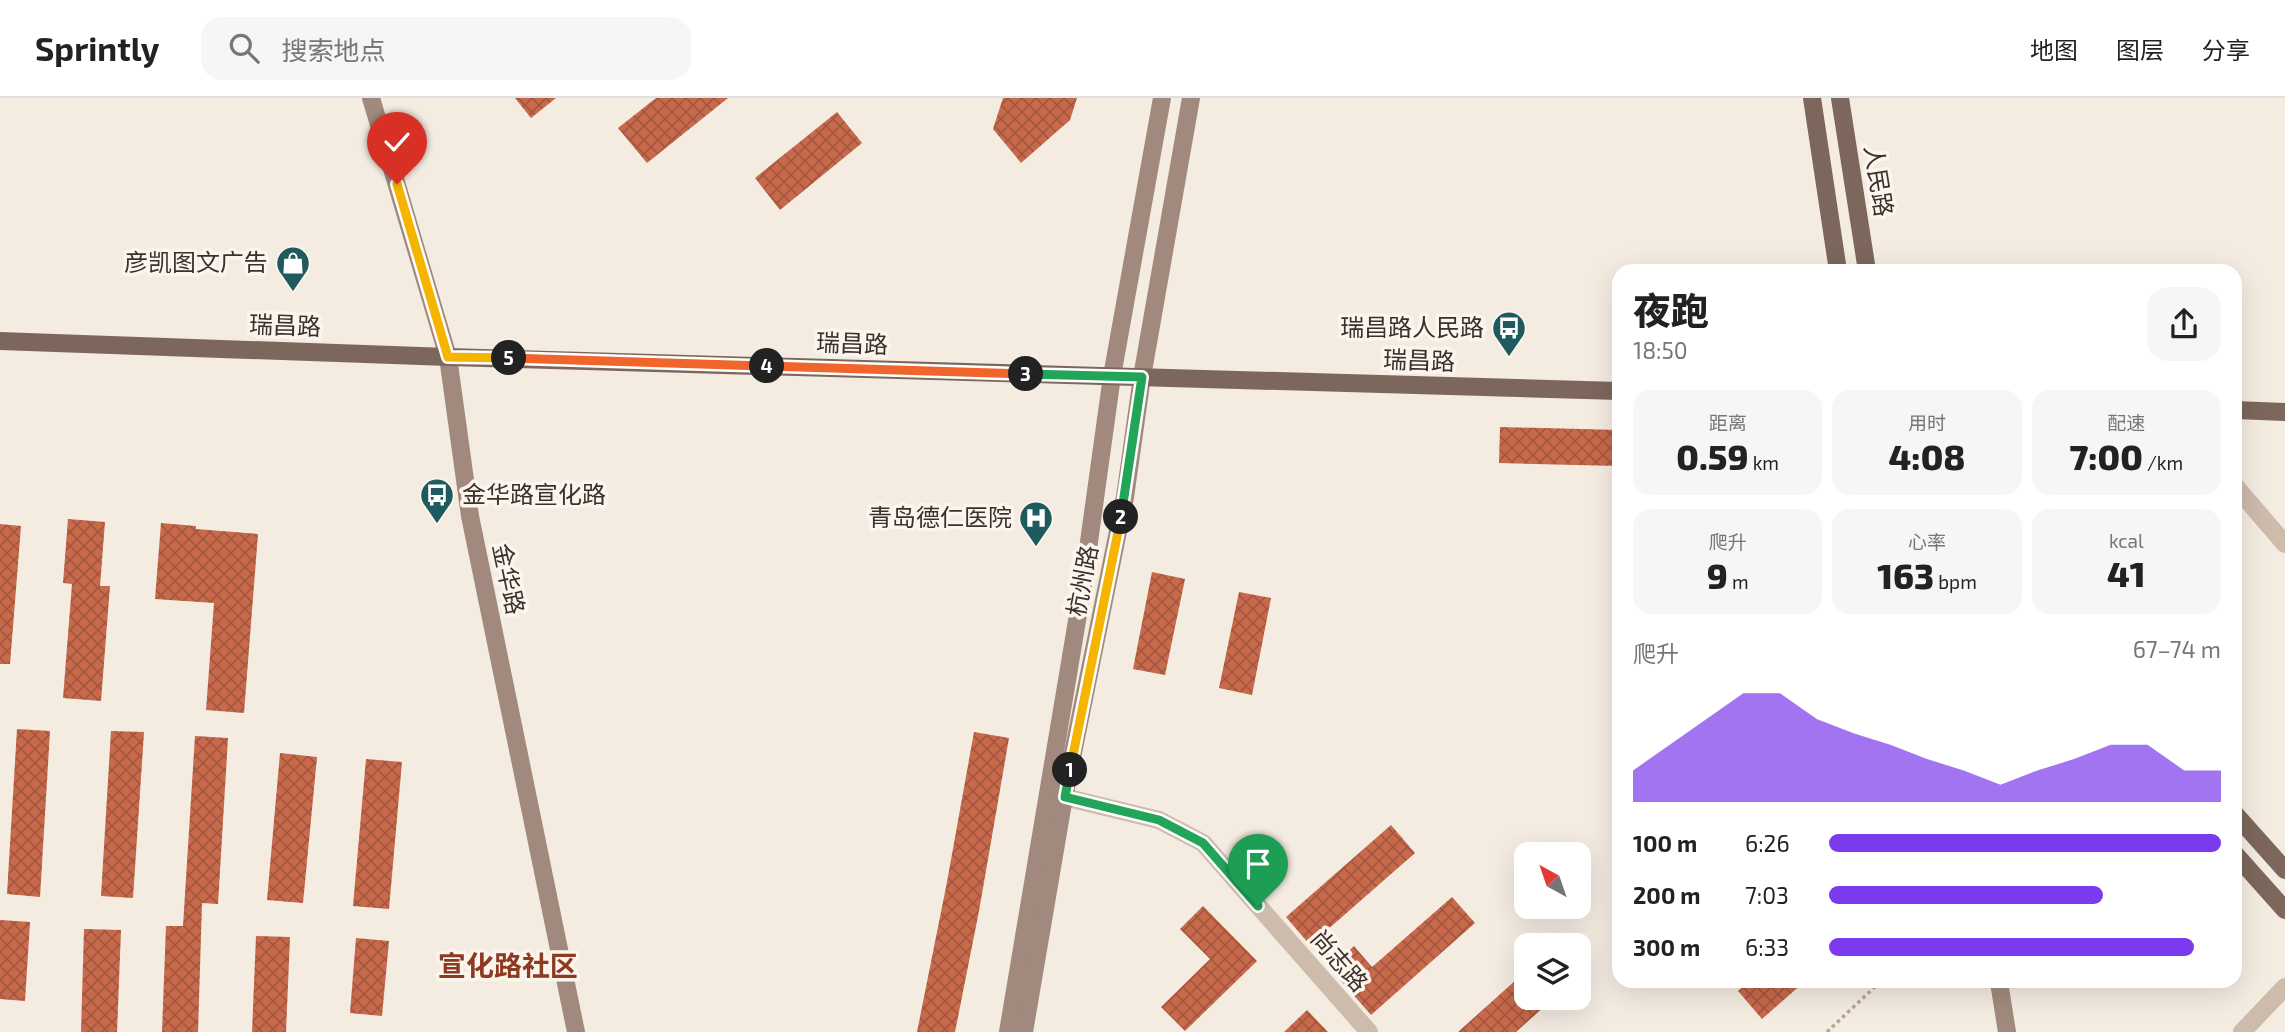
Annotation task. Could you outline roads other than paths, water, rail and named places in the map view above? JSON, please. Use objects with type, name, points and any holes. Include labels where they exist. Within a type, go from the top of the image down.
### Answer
[{"type":"main road","name":"金华路","points":[[371,98],[448,357],[470,516],[576,1032]]},
{"type":"main road","name":"杭州路","points":[[1008,1032],[1083,584],[1112,376],[1162,98]]},
{"type":"main road","name":"杭州路","points":[[1024,1032],[1065,797],[1125,497],[1142,377],[1191,98]]},
{"type":"main road","points":[[1812,98],[1837,264]]},
{"type":"main road","name":"人民路","points":[[1840,98],[1866,264]]},
{"type":"main road","name":"瑞昌路","points":[[0,341],[448,357],[1612,391]]},
{"type":"main road","points":[[2242,410],[2285,412]]},
{"type":"main road","points":[[2242,822],[2285,870]]},
{"type":"main road","points":[[2242,862],[2285,910]]},
{"type":"main road","points":[[2000,988],[2007,1032]]},
{"type":"street","points":[[2242,494],[2285,544]]},
{"type":"street","name":"尚志路","points":[[1065,797],[1159,820],[1203,843],[1369,1032]]},
{"type":"street","points":[[2242,1032],[2285,988]]},
{"type":"place","name":"彦凯图文广告","points":[[293,293]]},
{"type":"place","name":"瑞昌路人民路","points":[[1509,358]]},
{"type":"place","name":"金华路宣化路","points":[[437,525]]},
{"type":"place","name":"青岛德仁医院","points":[[1036,548]]},
{"type":"district","name":"宣化路社区","points":[[508,966]]}]
